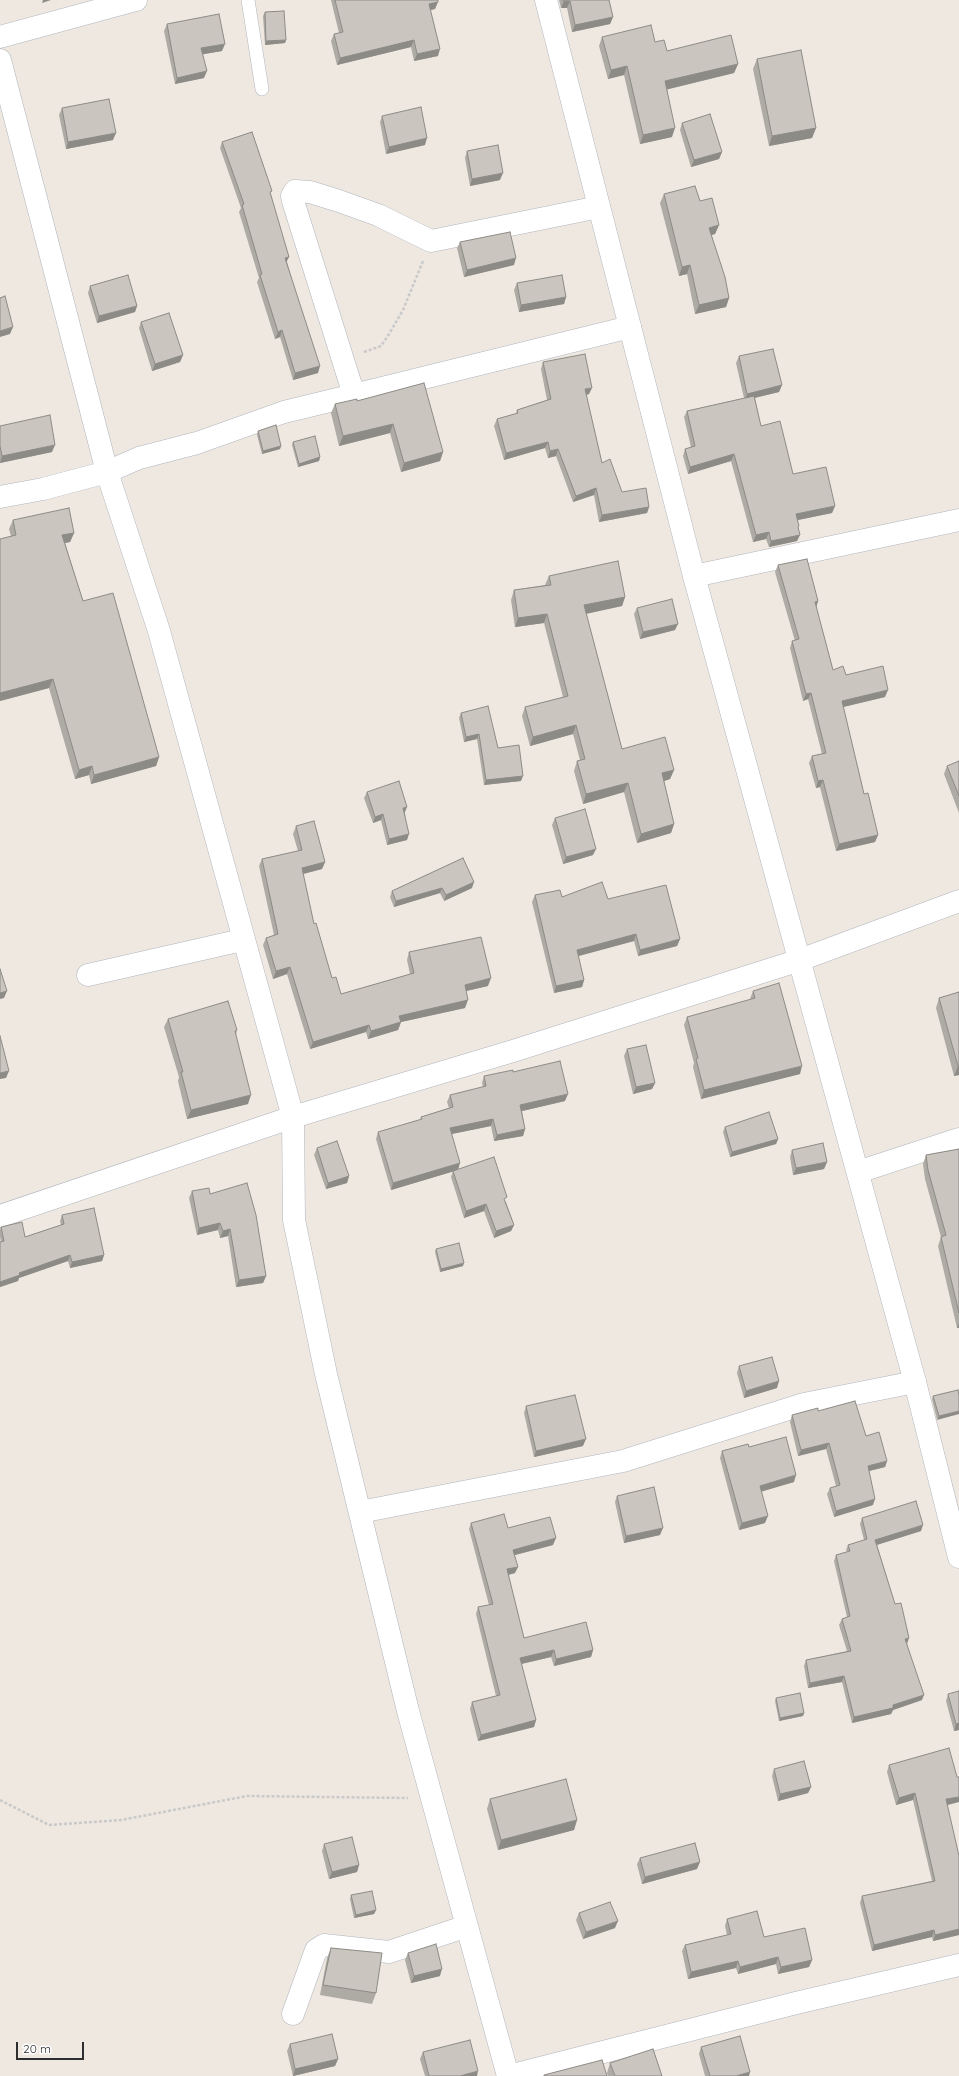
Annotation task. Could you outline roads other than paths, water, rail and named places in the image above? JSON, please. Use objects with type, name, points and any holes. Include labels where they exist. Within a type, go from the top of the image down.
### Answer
[{"type":"street","points":[[0,37],[136,0]]},
{"type":"street","points":[[546,0],[694,576],[915,1382],[959,1557]]},
{"type":"street","points":[[0,60],[107,472],[158,631],[242,940],[292,1116],[294,1220],[326,1374],[408,1711],[509,2076],[796,2003],[959,1965]]},
{"type":"street","points":[[354,395],[293,201],[293,194],[299,190],[339,201],[378,216],[431,241],[599,207]]},
{"type":"street","points":[[0,497],[43,489],[107,472],[140,458],[198,442],[284,412],[630,327]]},
{"type":"street","points":[[694,576],[959,520]]},
{"type":"street","points":[[0,1216],[292,1116],[513,1051],[800,960],[959,901]]},
{"type":"street","points":[[88,975],[242,940]]},
{"type":"street","points":[[858,1172],[959,1139]]},
{"type":"street","points":[[360,1512],[623,1461],[804,1404],[915,1382]]},
{"type":"street","points":[[293,2014],[316,1950],[324,1945],[389,1952],[467,1926]]},
{"type":"lane","points":[[248,0],[262,89]]}]
